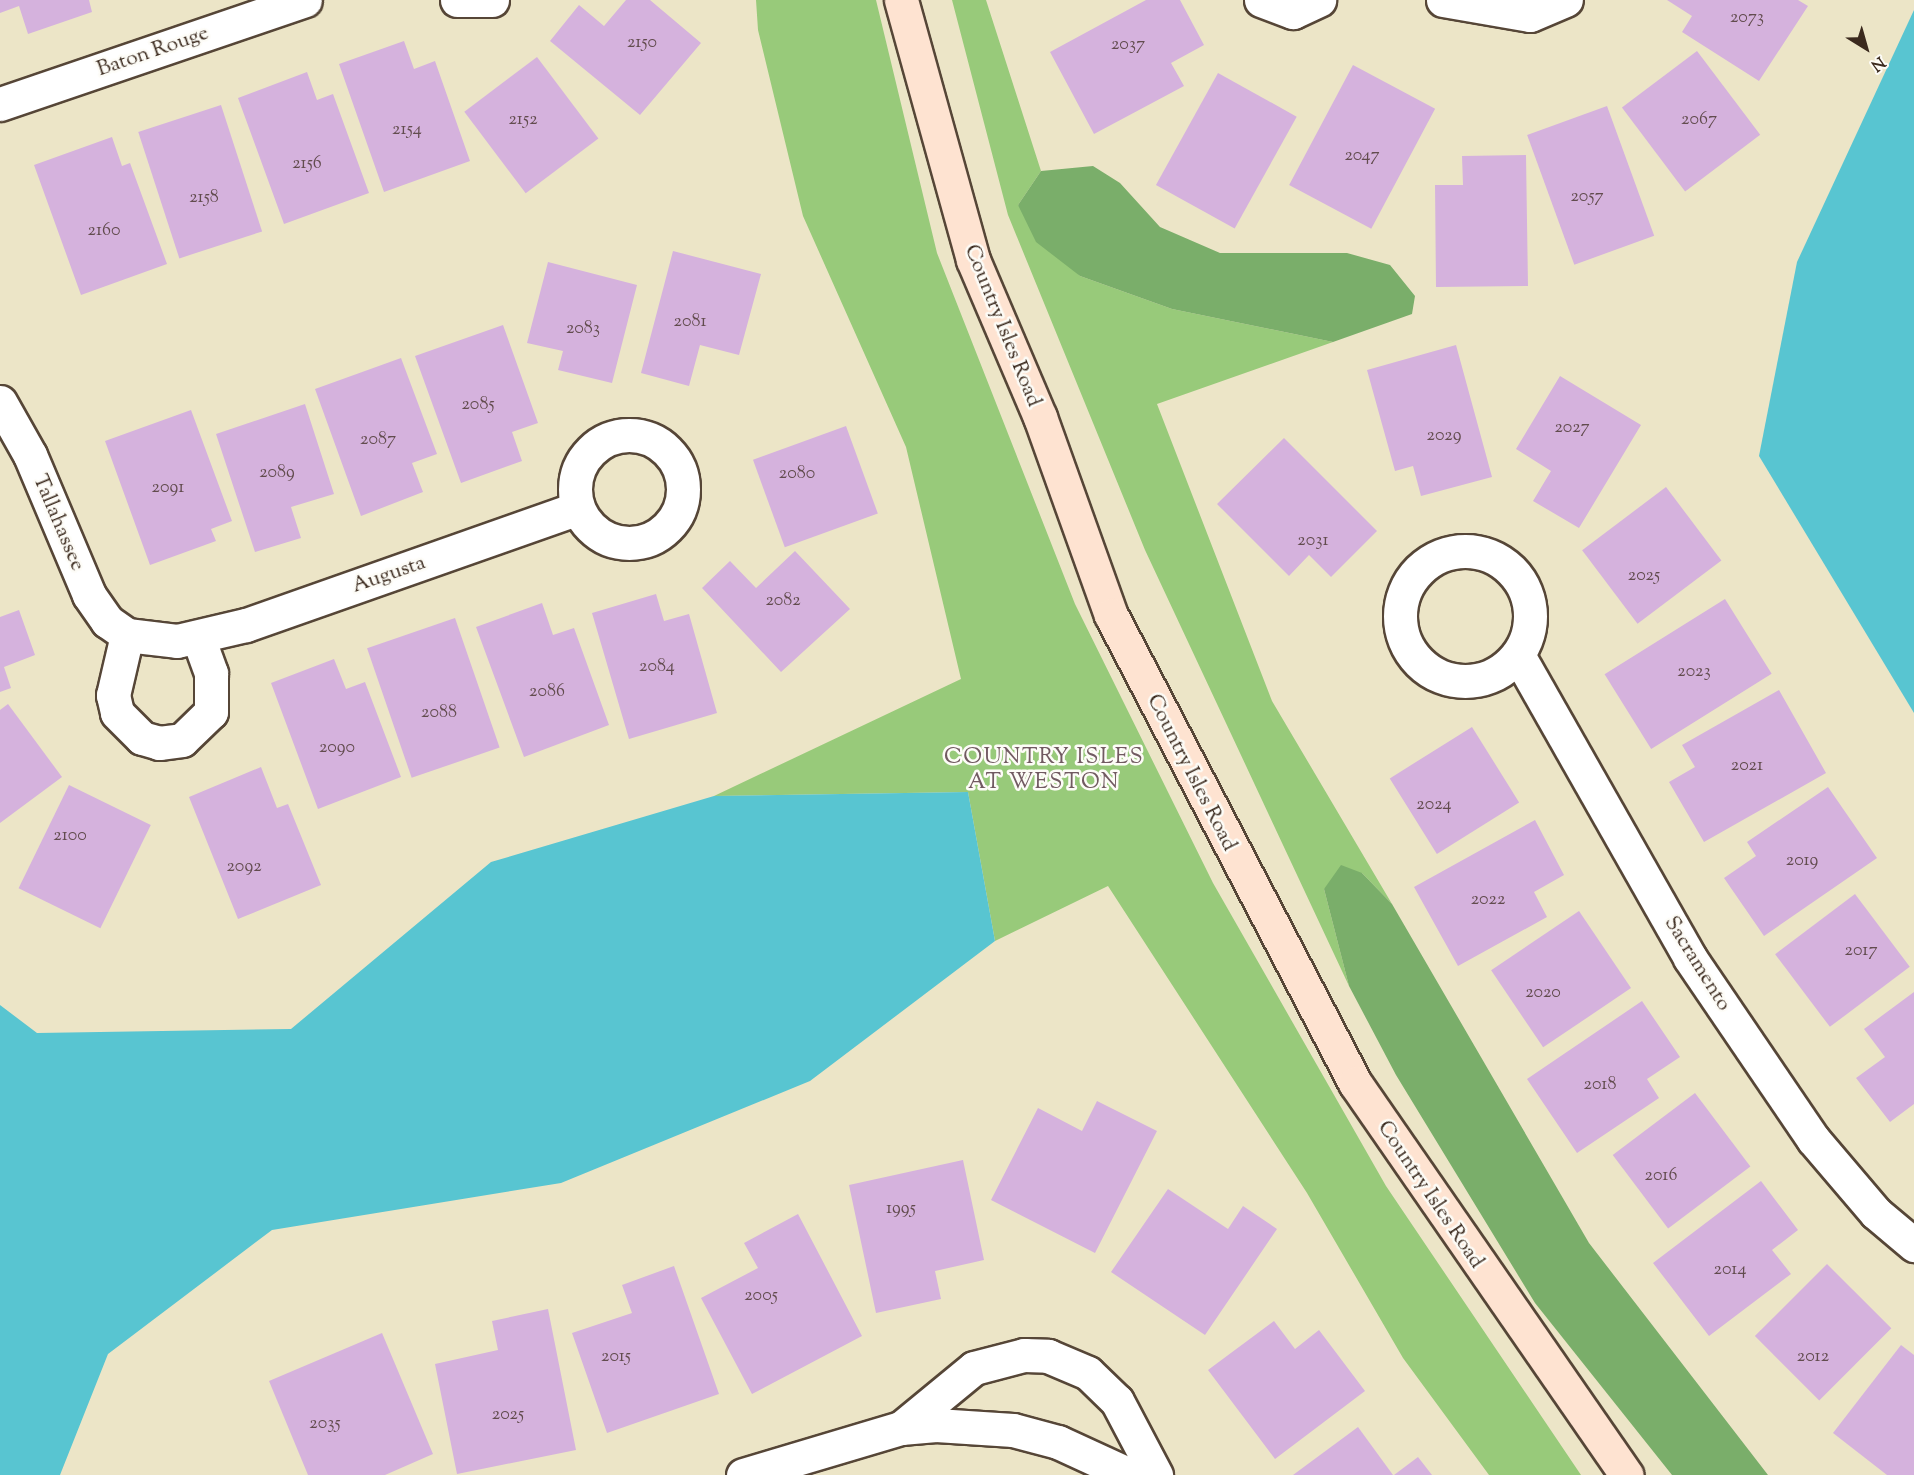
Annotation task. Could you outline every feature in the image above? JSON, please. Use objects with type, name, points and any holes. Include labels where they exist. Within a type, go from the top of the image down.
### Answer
[{"type":"street","name":"Baton Rouge","points":[[0,104],[305,0]]},
{"type":"street","points":[[458,0],[492,0]]},
{"type":"street","name":"Country Isles Road","points":[[901,0],[973,260],[1040,417],[1111,615],[1355,1083],[1626,1475]]},
{"type":"street","points":[[1261,0],[1293,12],[1318,0]]},
{"type":"street","points":[[1443,0],[1530,15],[1566,0]]},
{"type":"street","name":"Tallahassee","points":[[0,402],[30,455],[89,596],[107,621],[127,635]]},
{"type":"street","name":"Augusta","points":[[198,638],[578,508]]},
{"type":"street","points":[[127,635],[198,638],[211,673],[211,712],[182,740],[159,743],[142,738],[117,713],[113,695],[127,635]]},
{"type":"street","name":"Sacramento","points":[[1518,655],[1696,967],[1813,1139],[1876,1213],[1914,1245]]},
{"type":"street","points":[[901,1428],[974,1368],[1024,1355],[1048,1356],[1088,1373],[1117,1401],[1156,1475]]},
{"type":"street","points":[[743,1475],[901,1428],[1013,1430],[1058,1442],[1130,1475]]},
{"type":"green space","points":[[756,0],[876,0],[937,253],[1075,604],[1213,883],[1386,1186],[1581,1475],[1489,1475],[1403,1358],[1307,1193],[1108,886],[995,941],[968,792],[714,796],[961,679],[906,447],[803,216],[758,30]]},
{"type":"green space","points":[[952,0],[986,0],[1041,171],[1018,205],[1080,276],[1172,309],[1333,342],[1157,404],[1272,701],[1392,904],[1362,873],[1324,889],[1349,986],[1145,550],[1008,215]]},
{"type":"green space","points":[[1093,166],[1120,183],[1160,227],[1220,253],[1347,253],[1390,265],[1415,296],[1412,314],[1333,342],[1172,309],[1080,276],[1036,242],[1018,205],[1041,171]]},
{"type":"green space","points":[[1341,865],[1362,873],[1392,904],[1589,1243],[1768,1475],[1672,1475],[1535,1303],[1396,1075],[1349,986],[1324,889]]},
{"type":"water","points":[[1914,10],[1914,713],[1759,456],[1797,262]]},
{"type":"water","points":[[968,792],[995,941],[810,1081],[561,1183],[272,1230],[108,1354],[60,1475],[0,1475],[0,1005],[37,1033],[291,1029],[491,862],[714,796]]},
{"type":"building","points":[[0,0],[89,0],[92,12],[28,34],[19,6],[0,13]]},
{"type":"building","points":[[626,0],[650,0],[701,43],[640,115],[550,41],[579,5],[604,26]]},
{"type":"building","points":[[1146,0],[1180,0],[1204,45],[1171,63],[1184,86],[1094,134],[1050,52]]},
{"type":"building","points":[[1667,0],[1798,0],[1808,6],[1759,81],[1682,32],[1692,16]]},
{"type":"building","points":[[404,41],[414,69],[435,61],[470,161],[384,192],[339,64]]},
{"type":"building","points":[[1697,51],[1760,135],[1685,191],[1622,108]]},
{"type":"building","points":[[537,57],[598,138],[526,193],[464,112]]},
{"type":"building","points":[[1353,65],[1435,109],[1371,229],[1289,185]]},
{"type":"building","points":[[307,72],[317,100],[333,94],[369,193],[284,224],[238,98]]},
{"type":"building","points":[[1218,73],[1297,117],[1235,229],[1156,185]]},
{"type":"building","points":[[221,105],[262,231],[179,258],[138,132]]},
{"type":"building","points":[[1607,106],[1654,236],[1574,265],[1527,135]]},
{"type":"building","points":[[112,137],[122,166],[130,163],[167,264],[81,295],[34,165]]},
{"type":"building","points":[[1526,155],[1528,286],[1436,287],[1435,185],[1463,185],[1462,156]]},
{"type":"building","points":[[673,251],[761,274],[739,355],[700,345],[689,386],[641,373]]},
{"type":"building","points":[[548,262],[637,285],[612,383],[558,370],[563,351],[527,343]]},
{"type":"building","points":[[503,325],[538,423],[512,432],[522,461],[461,483],[415,356]]},
{"type":"building","points":[[1456,345],[1492,477],[1421,496],[1413,466],[1395,471],[1367,370]]},
{"type":"building","points":[[401,358],[437,454],[412,463],[423,492],[361,516],[315,389]]},
{"type":"building","points":[[1560,376],[1641,425],[1579,528],[1533,501],[1551,471],[1516,449]]},
{"type":"building","points":[[305,404],[334,494],[291,507],[301,538],[255,552],[216,434]]},
{"type":"building","points":[[191,410],[232,521],[211,529],[216,541],[150,565],[105,441]]},
{"type":"building","points":[[846,426],[878,513],[785,547],[753,460]]},
{"type":"building","points":[[1284,438],[1377,531],[1331,577],[1309,555],[1289,576],[1217,504]]},
{"type":"building","points":[[1666,487],[1721,560],[1638,624],[1582,550]]},
{"type":"building","points":[[795,551],[850,609],[781,672],[702,588],[730,561],[756,588]]},
{"type":"building","points":[[656,594],[664,621],[689,614],[717,713],[629,739],[592,613]]},
{"type":"building","points":[[1725,599],[1772,674],[1651,749],[1605,674]]},
{"type":"building","points":[[542,603],[553,635],[574,628],[609,725],[524,757],[476,627]]},
{"type":"building","points":[[19,610],[35,655],[4,667],[11,688],[0,692],[0,617]]},
{"type":"building","points":[[455,618],[500,748],[412,778],[367,648]]},
{"type":"building","points":[[334,659],[346,689],[365,682],[401,777],[318,809],[271,683]]},
{"type":"building","points":[[1779,690],[1826,773],[1704,842],[1669,782],[1695,767],[1682,745]]},
{"type":"building","points":[[8,704],[62,777],[0,823],[0,710]]},
{"type":"building","points":[[1472,727],[1519,802],[1437,854],[1390,778]]},
{"type":"building","points":[[261,767],[277,808],[288,804],[321,885],[238,919],[189,797]]},
{"type":"building","points":[[69,785],[151,825],[100,928],[19,888]]},
{"type":"building","points":[[1828,787],[1877,858],[1764,936],[1724,878],[1756,856],[1747,842]]},
{"type":"building","points":[[1535,820],[1564,875],[1534,892],[1547,917],[1458,966],[1414,887]]},
{"type":"building","points":[[1855,894],[1910,967],[1830,1027],[1775,954]]},
{"type":"building","points":[[1579,911],[1631,988],[1543,1047],[1491,970]]},
{"type":"building","points":[[1914,992],[1914,1104],[1890,1122],[1856,1078],[1885,1057],[1864,1029]]},
{"type":"building","points":[[1642,1001],[1680,1057],[1647,1079],[1659,1098],[1577,1153],[1527,1079]]},
{"type":"building","points":[[1695,1093],[1750,1166],[1668,1228],[1613,1155]]},
{"type":"building","points":[[1097,1101],[1157,1131],[1095,1253],[991,1200],[1038,1108],[1082,1131]]},
{"type":"building","points":[[963,1160],[984,1260],[935,1271],[941,1299],[876,1313],[849,1185]]},
{"type":"building","points":[[1761,1181],[1798,1230],[1772,1250],[1791,1274],[1709,1336],[1653,1263]]},
{"type":"building","points":[[1168,1189],[1228,1229],[1243,1206],[1277,1229],[1205,1335],[1111,1272]]},
{"type":"building","points":[[798,1214],[862,1336],[752,1394],[701,1298],[758,1268],[744,1243]]},
{"type":"building","points":[[1827,1264],[1891,1328],[1819,1400],[1755,1336]]},
{"type":"building","points":[[674,1266],[719,1394],[607,1433],[572,1333],[632,1313],[622,1285]]},
{"type":"building","points":[[548,1309],[576,1450],[457,1474],[435,1364],[498,1350],[492,1321]]},
{"type":"building","points":[[1274,1321],[1295,1349],[1319,1330],[1365,1391],[1275,1459],[1208,1370]]},
{"type":"building","points":[[382,1333],[433,1454],[385,1475],[308,1475],[269,1381]]},
{"type":"building","points":[[1901,1345],[1914,1355],[1914,1475],[1887,1475],[1833,1433]]},
{"type":"building","points":[[1358,1427],[1393,1475],[1293,1475]]},
{"type":"building","points":[[1418,1457],[1432,1475],[1394,1475]]},
{"type":"district","name":"COUNTRY ISLES AT WESTON","points":[[1044,770]]}]
